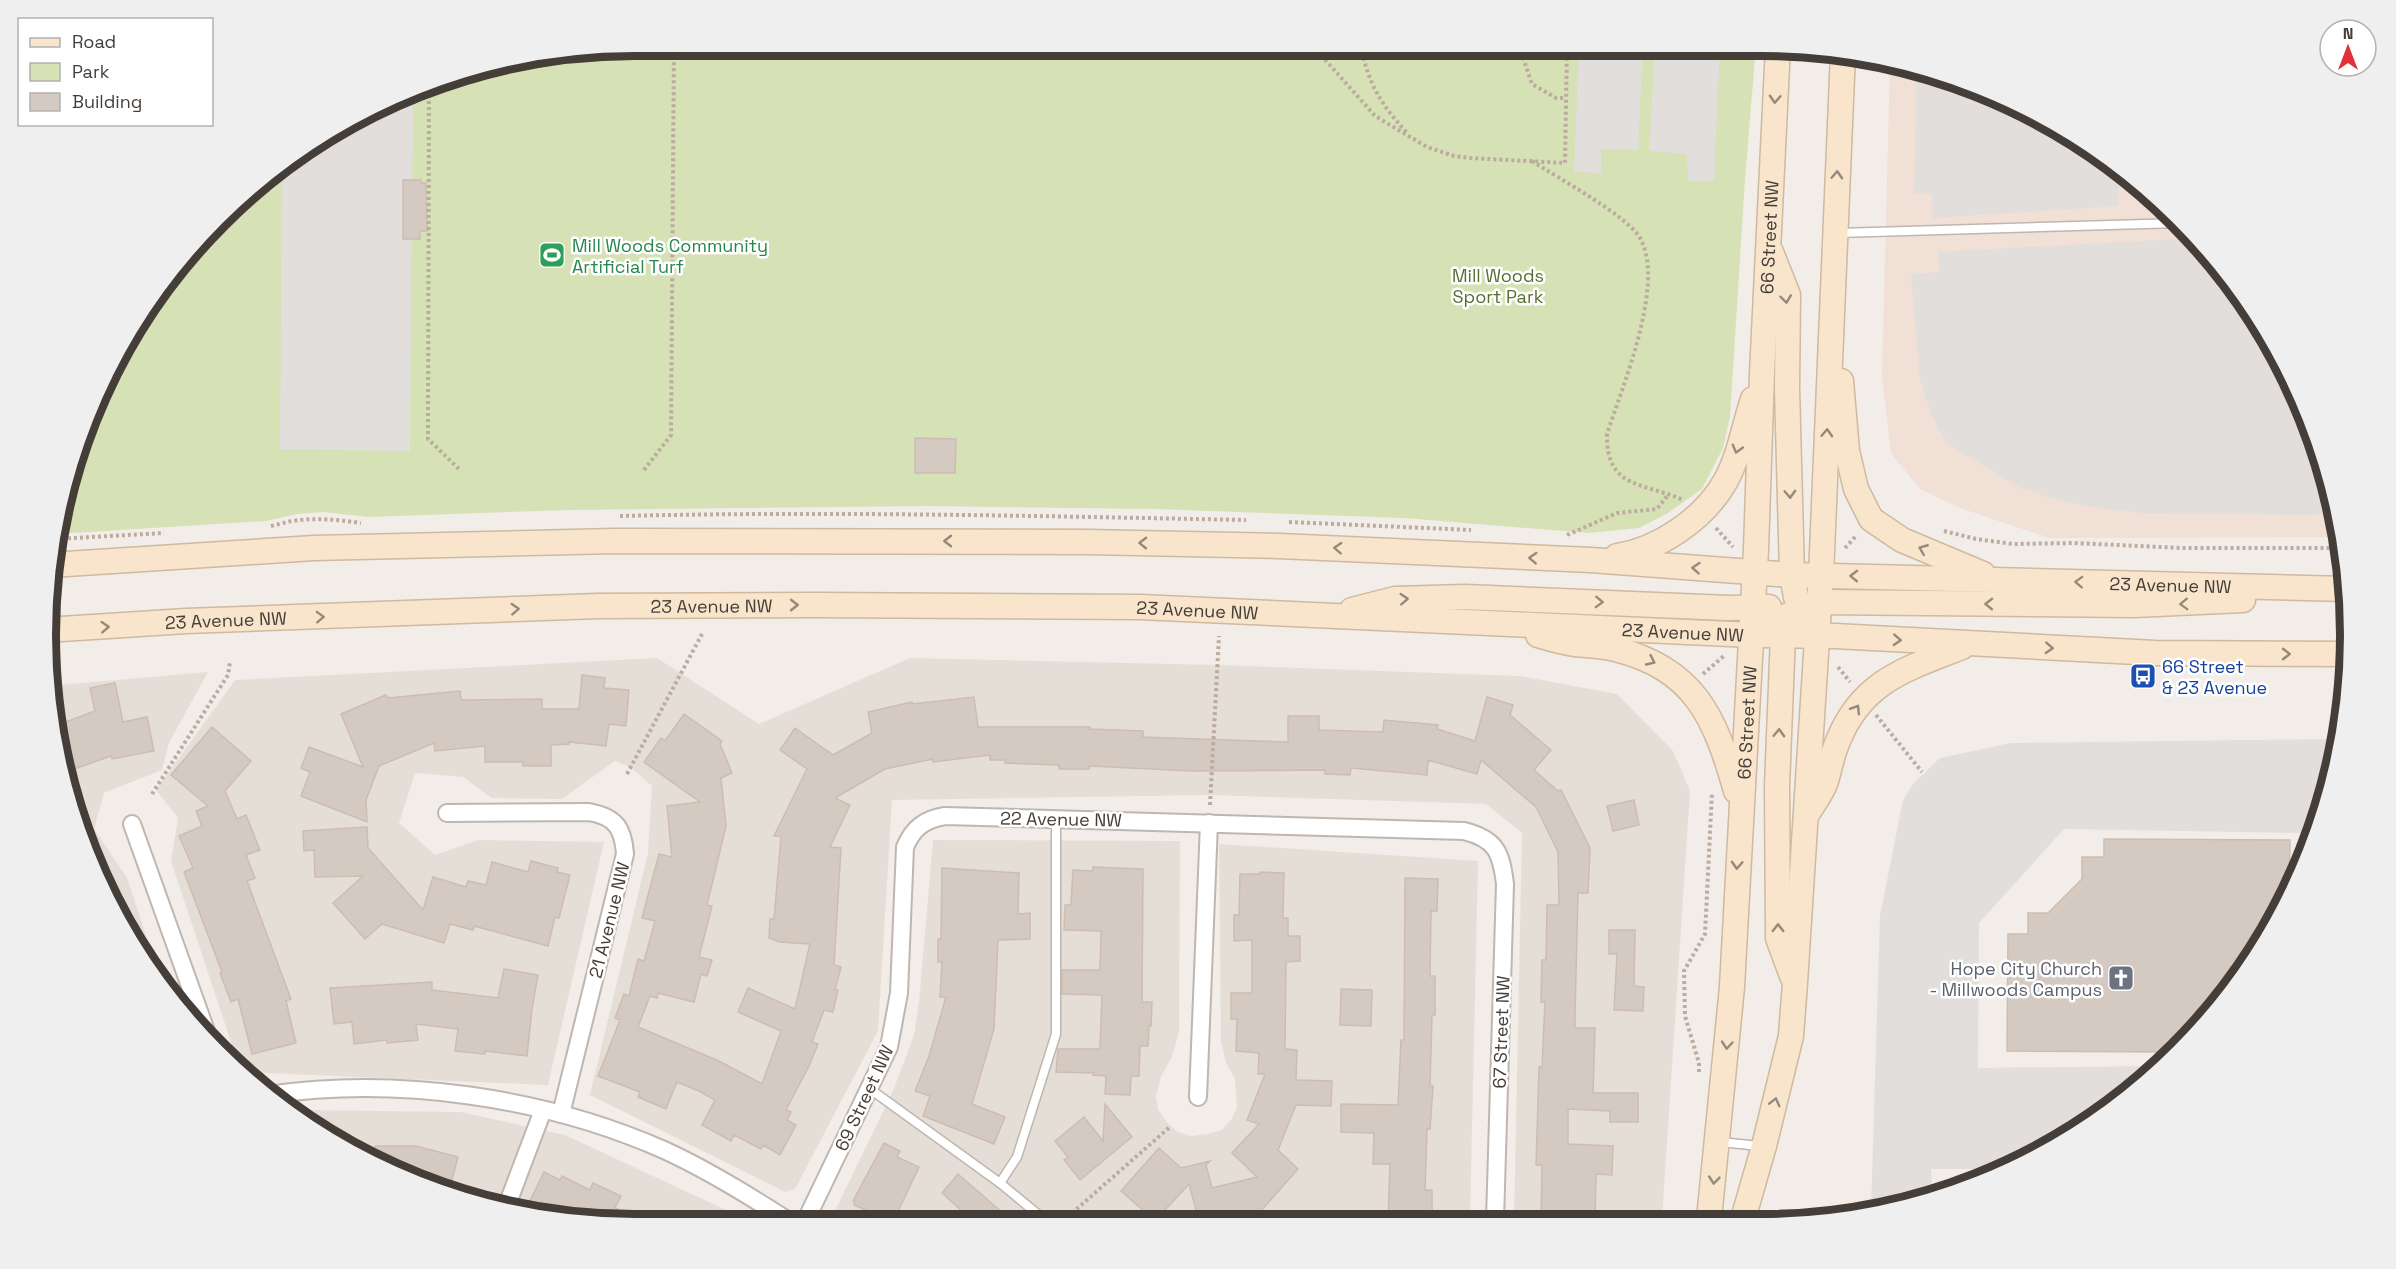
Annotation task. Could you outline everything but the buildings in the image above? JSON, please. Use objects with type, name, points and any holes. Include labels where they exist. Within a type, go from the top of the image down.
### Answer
[{"type":"main road","name":"66 Street NW","points":[[1711,1214],[1732,987],[1740,807],[1752,635],[1772,617],[1754,572],[1777,56]]},
{"type":"main road","points":[[1772,617],[1802,596],[1821,576],[1843,61]]},
{"type":"main road","points":[[1744,1214],[1791,1036],[1817,636],[1802,596],[1787,387],[1788,295],[1768,244]]},
{"type":"main road","points":[[1832,328],[1844,400],[1847,451],[1856,489],[1871,519],[1902,540],[1997,580]]},
{"type":"main road","points":[[1592,560],[1642,550],[1675,533],[1716,497],[1733,462],[1762,374]]},
{"type":"main road","points":[[60,564],[314,548],[755,540],[1087,542],[1255,545],[1592,560],[1754,572],[1802,596],[2134,605],[2339,592]]},
{"type":"main road","name":"23 Avenue NW","points":[[1821,576],[2339,591]]},
{"type":"main road","points":[[1327,616],[1395,599],[1466,597],[1772,617],[1817,636],[2155,653],[2339,654]]},
{"type":"main road","name":"23 Avenue NW","points":[[56,629],[186,621],[609,606],[1140,607],[1752,635]]},
{"type":"main road","points":[[1772,617],[1777,786],[1778,938],[1795,983]]},
{"type":"main road","points":[[1492,623],[1569,643],[1612,648],[1637,655],[1675,675],[1689,687],[1720,739],[1740,807]]},
{"type":"main road","points":[[1805,818],[1825,784],[1838,741],[1863,698],[1904,671],[1970,644]]},
{"type":"street","name":"21 Avenue NW","points":[[447,813],[589,812],[608,817],[616,823],[624,838],[625,854],[561,1114]]},
{"type":"street","name":"22 Avenue NW","points":[[916,828],[932,818],[945,816],[1056,818],[1464,831],[1479,835],[1494,846]]},
{"type":"street","points":[[1198,1096],[1209,823]]},
{"type":"street","points":[[132,824],[202,1019]]},
{"type":"street","name":"69 Street NW","points":[[809,1214],[889,1047],[897,1011],[903,860],[909,837],[916,828]]},
{"type":"street","name":"67 Street NW","points":[[1494,846],[1503,867],[1505,884],[1495,1214]]},
{"type":"street","points":[[282,1094],[328,1090],[446,1093],[499,1100],[561,1114],[664,1150],[752,1197],[778,1214]]},
{"type":"street","points":[[509,1199],[543,1110]]},
{"type":"lane","points":[[1834,233],[2166,220]]},
{"type":"lane","points":[[1000,1183],[1017,1157],[1056,1034],[1056,818]]},
{"type":"lane","points":[[870,1089],[1000,1183],[1038,1214]]},
{"type":"lane","points":[[1718,1142],[1764,1146]]},
{"type":"path","points":[[644,470],[671,435],[674,56]]},
{"type":"path","points":[[1322,56],[1375,116],[1427,147],[1454,156],[1565,164],[1567,56]]},
{"type":"path","points":[[1363,56],[1365,68],[1377,96],[1409,136]]},
{"type":"path","points":[[1522,56],[1532,84],[1556,98],[1565,98]]},
{"type":"path","points":[[429,94],[428,439],[461,471]]},
{"type":"path","points":[[1532,161],[1612,212],[1640,237],[1645,251],[1647,269],[1643,321],[1632,362],[1607,434],[1607,449],[1615,470],[1624,480],[1668,495]]},
{"type":"path","points":[[270,526],[300,520],[328,519]]},
{"type":"path","points":[[1713,526],[1732,547]]},
{"type":"path","points":[[1840,554],[1864,528]]},
{"type":"path","points":[[1936,528],[1998,543],[2074,543],[2182,548],[2334,548]]},
{"type":"path","points":[[64,539],[175,532]]},
{"type":"path","points":[[627,774],[702,634]]},
{"type":"path","points":[[1210,805],[1219,636]]},
{"type":"path","points":[[1696,680],[1725,655]]},
{"type":"path","points":[[1834,661],[1856,689]]},
{"type":"path","points":[[152,794],[228,675],[230,662]]},
{"type":"path","points":[[1872,711],[1922,772]]},
{"type":"path","points":[[1699,1083],[1699,1063],[1685,1016],[1684,971],[1705,934],[1712,791]]},
{"type":"path","points":[[1071,1214],[1172,1126]]},
{"type":"shaded area","points":[[1579,56],[1643,56],[1638,150],[1601,149],[1601,174],[1574,171]]},
{"type":"shaded area","points":[[1654,56],[1720,56],[1714,181],[1688,181],[1687,154],[1649,151]]},
{"type":"shaded area","points":[[1890,70],[1948,86],[2018,115],[2051,133],[2114,175],[2171,225],[2221,282],[2263,345],[2281,378],[2310,448],[2321,485],[2332,537],[2050,538],[1960,508],[1920,489],[1891,453],[1882,377]]},
{"type":"shaded area","points":[[1917,77],[1948,86],[2018,115],[2083,153],[2130,188],[2118,188],[2118,206],[1932,218],[1932,194],[1914,194]]},
{"type":"shaded area","points":[[413,100],[410,451],[280,449],[282,175],[345,133]]},
{"type":"shaded area","points":[[2184,239],[2221,282],[2243,313],[2281,378],[2310,448],[2327,514],[2142,513],[2097,508],[2055,499],[2019,487],[1948,444],[1932,417],[1920,379],[1911,274],[1939,272],[1938,252]]},
{"type":"shaded area","points":[[657,658],[759,724],[910,658],[1217,665],[1520,676],[1617,694],[1673,751],[1690,791],[1662,1214],[1514,1214],[1522,833],[1486,804],[1210,795],[892,800],[878,1031],[795,1189],[785,1192],[590,1095],[648,853],[652,786],[632,768],[615,761],[562,799],[492,798],[463,777],[415,773],[399,823],[435,855],[478,840],[604,842],[548,1085],[256,1073],[235,1053],[171,861],[178,818],[156,790],[235,680]]},
{"type":"shaded area","points":[[208,672],[169,743],[162,770],[104,793],[94,829],[127,878],[153,956],[115,891],[86,821],[67,747],[58,685]]},
{"type":"shaded area","points":[[2330,739],[2321,784],[2304,836],[2304,833],[2064,829],[1979,923],[1978,1068],[2147,1066],[2083,1116],[2018,1154],[1983,1169],[1931,1169],[1932,1188],[1871,1203],[1880,916],[1903,800],[1913,784],[1940,758],[2011,743]]},
{"type":"shaded area","points":[[933,840],[1180,841],[1179,1032],[1156,1096],[1158,1109],[1168,1124],[1178,1132],[1190,1136],[1208,1134],[1222,1130],[1231,1120],[1237,1108],[1235,1079],[1226,1063],[1221,1042],[1219,844],[1478,861],[1470,1214],[833,1214],[893,1091],[914,1035]]},
{"type":"shaded area","points":[[305,1110],[461,1112],[565,1135],[733,1214],[597,1212],[559,1209],[485,1194],[448,1183],[378,1154]]},
{"type":"green space","name":"Mill Woods Sport Park","points":[[634,56],[1755,56],[1730,417],[1723,448],[1702,489],[1668,513],[1639,528],[1589,533],[1404,518],[1156,509],[927,506],[568,510],[368,517],[324,512],[297,514],[266,521],[65,534],[86,448],[115,378],[153,313],[199,253],[253,199],[313,153],[378,115],[448,86],[485,75],[559,60]]},
{"type":"place","name":"Mill Woods Community Artificial Turf","points":[[552,255]]},
{"type":"place","name":"66 Street & 23 Avenue","points":[[2143,676]]},
{"type":"place","name":"Hope City Church - Millwoods Campus","points":[[2121,978]]}]
